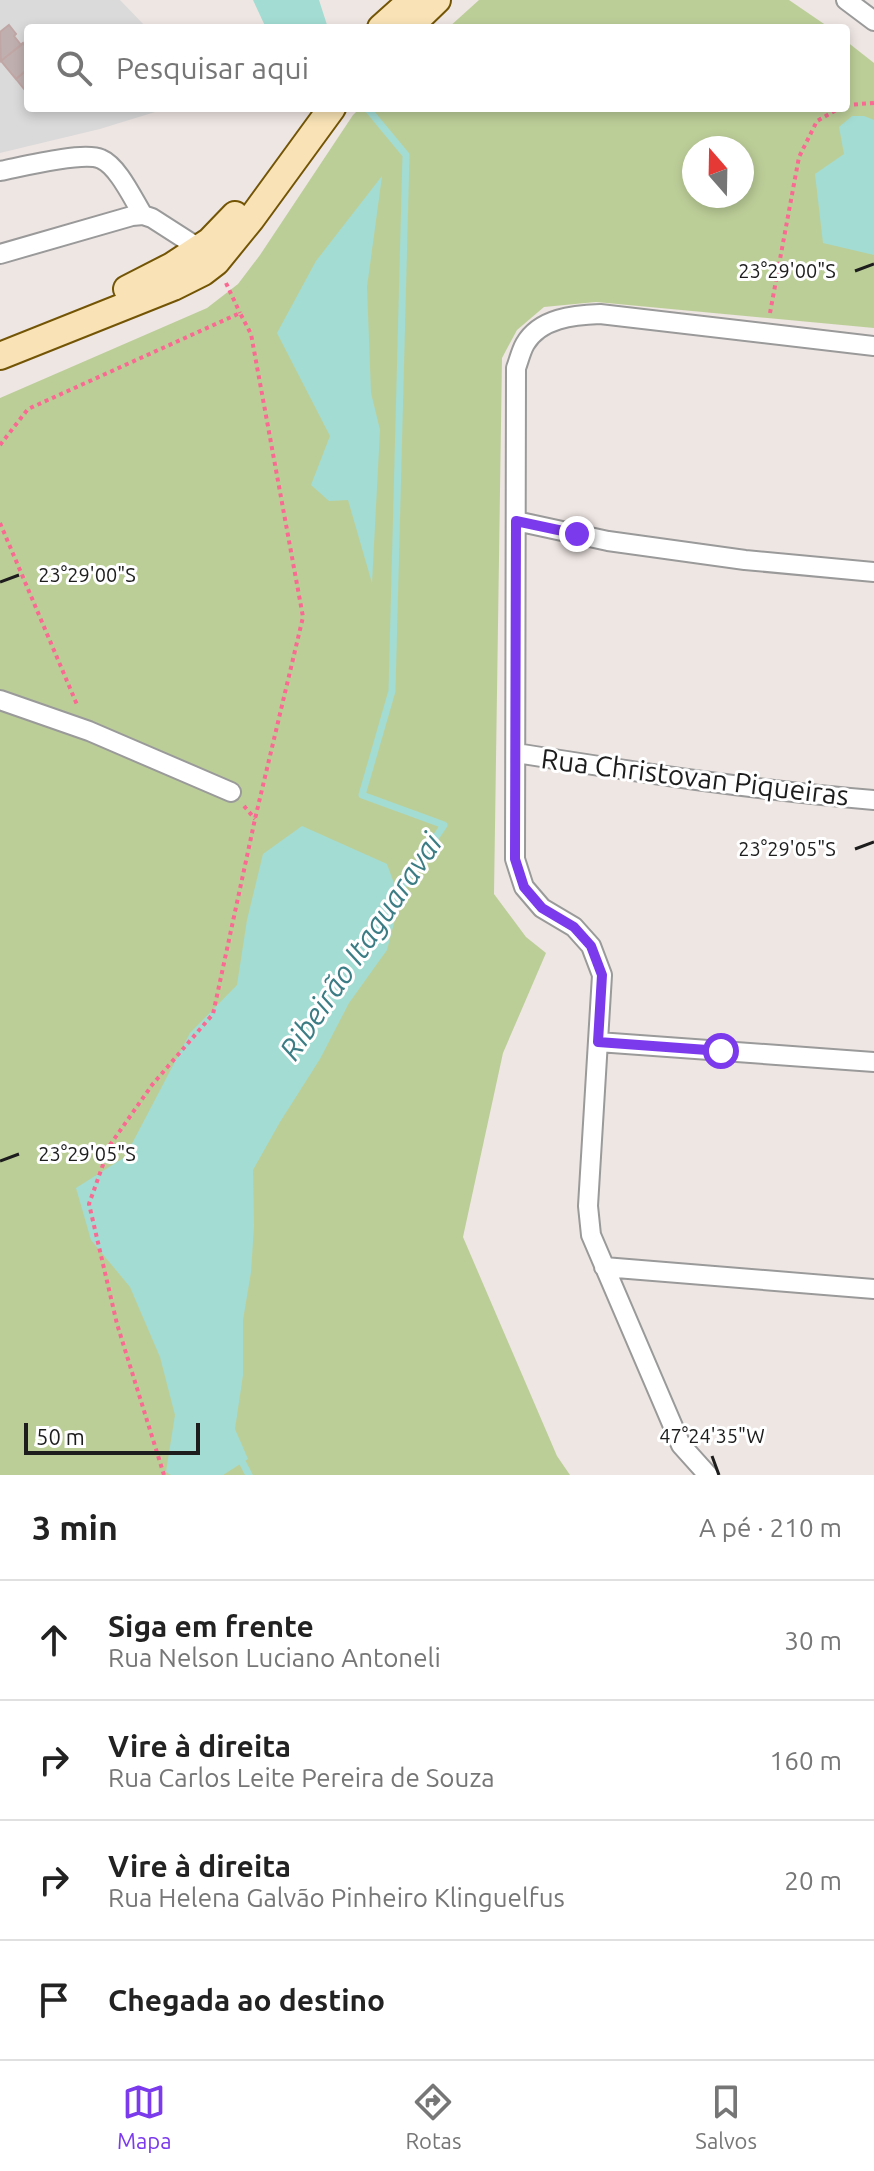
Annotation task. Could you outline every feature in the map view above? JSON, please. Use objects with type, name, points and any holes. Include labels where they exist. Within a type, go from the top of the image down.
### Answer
[{"type":"street","points":[[385,24],[412,0]]},
{"type":"street","points":[[412,24],[437,0]]},
{"type":"street","points":[[846,0],[874,21]]},
{"type":"street","points":[[0,356],[203,272],[211,253],[210,241],[235,215],[309,112]]},
{"type":"street","points":[[0,356],[172,266],[211,253],[251,219],[329,112]]},
{"type":"street","points":[[0,171],[82,157],[101,158],[115,170],[143,215]]},
{"type":"street","points":[[0,254],[143,215],[211,253]]},
{"type":"street","points":[[708,1475],[681,1445],[591,1235],[588,1206],[602,975],[591,946],[574,927],[542,908],[524,887],[515,859],[516,368],[526,342],[544,326],[570,315],[600,314],[874,346]]},
{"type":"street","points":[[516,521],[608,541],[745,560],[874,572]]},
{"type":"street","points":[[0,700],[89,731],[231,792]]},
{"type":"street","name":"Rua Christovan Piqueiras","points":[[516,753],[659,775],[874,800]]},
{"type":"street","points":[[598,1042],[874,1062]]},
{"type":"street","points":[[604,1267],[874,1289]]},
{"type":"path","points":[[850,105],[874,103]]},
{"type":"path","points":[[766,333],[799,157],[817,121],[833,112]]},
{"type":"path","points":[[164,1475],[117,1324],[89,1204],[110,1145],[152,1085],[213,1014],[303,617],[251,334],[211,253]]},
{"type":"path","points":[[0,445],[28,409],[240,313]]},
{"type":"path","points":[[0,523],[89,731]]},
{"type":"shaded area","points":[[0,0],[120,0],[143,24],[24,24],[24,112],[155,112],[0,153]]},
{"type":"green space","points":[[479,0],[789,0],[824,24],[452,24]]},
{"type":"green space","points":[[850,44],[874,63],[874,328],[596,302],[544,307],[517,330],[502,358],[494,894],[526,937],[546,953],[503,1053],[463,1237],[557,1456],[570,1475],[0,1475],[0,398],[207,308],[238,284],[356,112],[850,112]]},
{"type":"water","points":[[253,0],[319,0],[327,24],[264,24]]},
{"type":"water","points":[[852,116],[874,120],[874,255],[823,243],[815,174],[844,154],[839,127]]},
{"type":"water","points":[[382,176],[367,287],[371,393],[380,430],[372,583],[348,500],[329,501],[311,485],[330,436],[277,333],[316,261]]},
{"type":"water","points":[[302,826],[387,864],[400,900],[387,950],[349,1003],[320,1059],[253,1170],[251,1272],[243,1320],[243,1375],[235,1429],[248,1459],[223,1475],[171,1475],[166,1472],[175,1415],[160,1357],[130,1287],[91,1240],[76,1188],[125,1157],[190,1033],[237,985],[247,920],[263,854]]},
{"type":"building","points":[[9,25],[21,45],[1,61],[0,32]]},
{"type":"building","points":[[24,44],[24,72],[16,79],[1,61]]},
{"type":"building","points":[[24,72],[24,89],[16,79]]},
{"type":"waterway","name":"Ribeirão Itaguaravai","points":[[370,112],[406,155],[392,691],[362,795],[444,825],[394,899]]},
{"type":"waterway","name":"Ribeirão Itaguaravai","points":[[239,1456],[249,1475]]},
{"type":"route","points":[[577,534],[516,521],[515,859],[524,887],[542,908],[574,927],[591,946],[602,975],[598,1042],[721,1051]]}]
